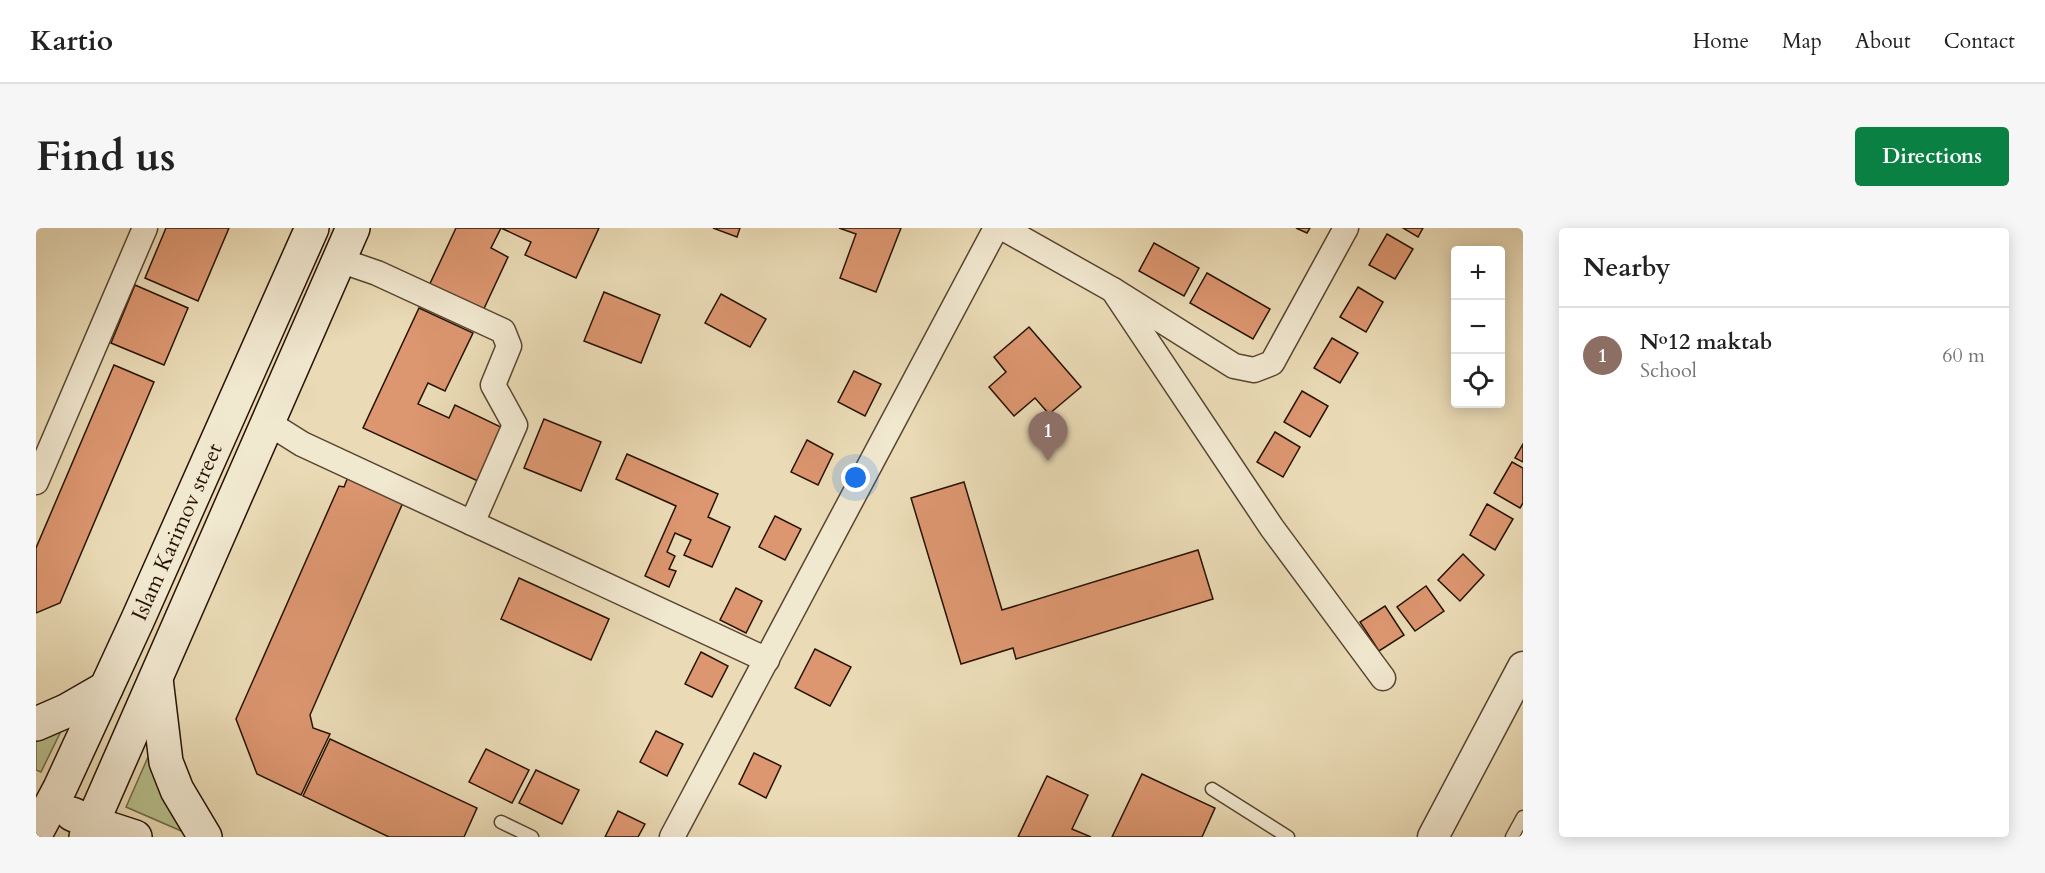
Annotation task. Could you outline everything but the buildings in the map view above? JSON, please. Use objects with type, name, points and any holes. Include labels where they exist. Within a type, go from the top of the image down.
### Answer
[{"type":"main road","name":"Islam Karimov street","points":[[36,833],[43,800],[60,788],[218,442],[312,228]]},
{"type":"main road","name":"Islam Karimov street","points":[[89,830],[353,228]]},
{"type":"main road","points":[[156,678],[166,762],[177,790],[205,837]]},
{"type":"main road","points":[[36,724],[66,711],[106,688]]},
{"type":"main road","points":[[43,800],[89,830],[135,837]]},
{"type":"street","points":[[36,482],[145,228]]},
{"type":"street","points":[[672,837],[996,228]]},
{"type":"street","points":[[1003,228],[1113,290],[1234,366],[1254,370],[1272,363],[1346,228]]},
{"type":"street","points":[[339,260],[377,273],[503,331],[509,346],[493,385],[515,425],[471,523]]},
{"type":"street","points":[[1113,290],[1272,528],[1383,678]]},
{"type":"street","points":[[267,422],[302,444],[767,660]]},
{"type":"street","points":[[1433,837],[1523,667]]},
{"type":"lane","points":[[1212,789],[1288,837]]},
{"type":"lane","points":[[1512,837],[1523,817]]},
{"type":"lane","points":[[501,822],[532,837]]},
{"type":"green space","points":[[67,719],[41,772],[36,770],[36,735]]},
{"type":"green space","points":[[152,748],[186,833],[126,807]]},
{"type":"place","name":"№12 maktab","points":[[1048,461]]}]
